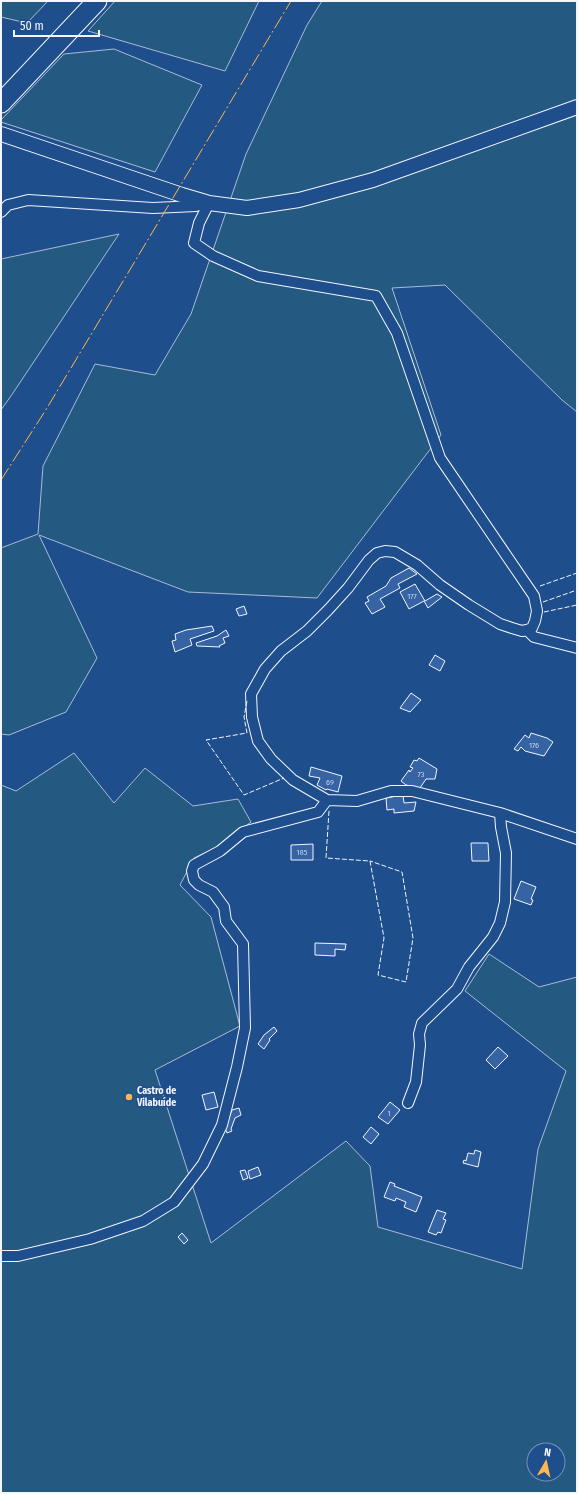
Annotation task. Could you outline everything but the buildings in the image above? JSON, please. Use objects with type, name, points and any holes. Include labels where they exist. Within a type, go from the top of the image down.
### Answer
[{"type":"highway","points":[[1,103],[97,1]]},
{"type":"main road","points":[[1,134],[182,195],[209,203],[247,208],[299,200],[373,180],[577,107]]},
{"type":"street","points":[[1,212],[8,205],[28,200],[153,208],[196,206],[209,203]]},
{"type":"street","points":[[209,203],[199,223],[194,243],[213,256],[258,276],[376,296],[397,332],[440,458],[534,596],[537,611],[536,616],[532,628],[527,630]]},
{"type":"street","points":[[577,648],[534,636],[527,630],[512,628],[500,624],[440,585],[417,565],[395,552],[385,551],[376,553],[328,610],[307,631],[281,651],[264,669],[251,694],[252,717],[258,741],[271,759],[293,780],[326,800],[357,801],[392,791],[412,791],[500,813],[577,839]]},
{"type":"street","points":[[1,1256],[18,1256],[90,1239],[143,1221],[174,1202],[203,1164],[222,1125],[237,1067],[245,1028],[243,944],[226,921],[224,907],[213,892],[199,885],[194,880],[192,871],[194,865],[220,851],[243,832],[318,812],[326,800]]},
{"type":"street","points":[[408,1103],[416,1082],[422,1023],[457,990],[469,967],[493,937],[500,923],[505,902],[506,853],[500,813]]},
{"type":"shaded area","points":[[1,1],[48,1],[27,23],[1,17]]},
{"type":"shaded area","points":[[115,1],[259,1],[225,71],[88,31]]},
{"type":"shaded area","points":[[322,1],[577,1],[577,412],[562,400],[445,285],[392,288],[441,435],[317,598],[188,592],[39,535],[97,658],[66,712],[9,735],[1,734],[1,548],[38,534],[43,466],[95,364],[155,375],[191,314],[246,154],[307,25]]},
{"type":"shaded area","points":[[114,49],[202,85],[155,172],[1,122],[1,120],[64,54]]},
{"type":"shaded area","points":[[119,234],[13,393],[1,410],[1,259]]},
{"type":"shaded area","points":[[74,753],[114,803],[145,768],[193,806],[238,799],[251,822],[221,845],[194,858],[180,885],[211,917],[240,1026],[155,1070],[211,1243],[346,1141],[370,1166],[378,1227],[522,1269],[538,1149],[566,1071],[465,991],[489,954],[539,987],[577,977],[577,1493],[1,1493],[1,785],[16,791]]},
{"type":"fence","points":[[540,586],[577,573]]},
{"type":"fence","points":[[543,602],[577,590]]},
{"type":"fence","points":[[544,612],[577,605]]},
{"type":"fence","points":[[247,701],[244,717],[247,733],[206,740],[244,795],[284,778]]},
{"type":"fence","points":[[329,811],[326,858],[370,861],[384,938],[378,975],[406,982],[413,938],[402,872],[370,861]]},
{"type":"power","points":[[1,480],[47,408],[291,1]]},
{"type":"place","name":"Castro de Vilabuíde","points":[[129,1097]]}]
